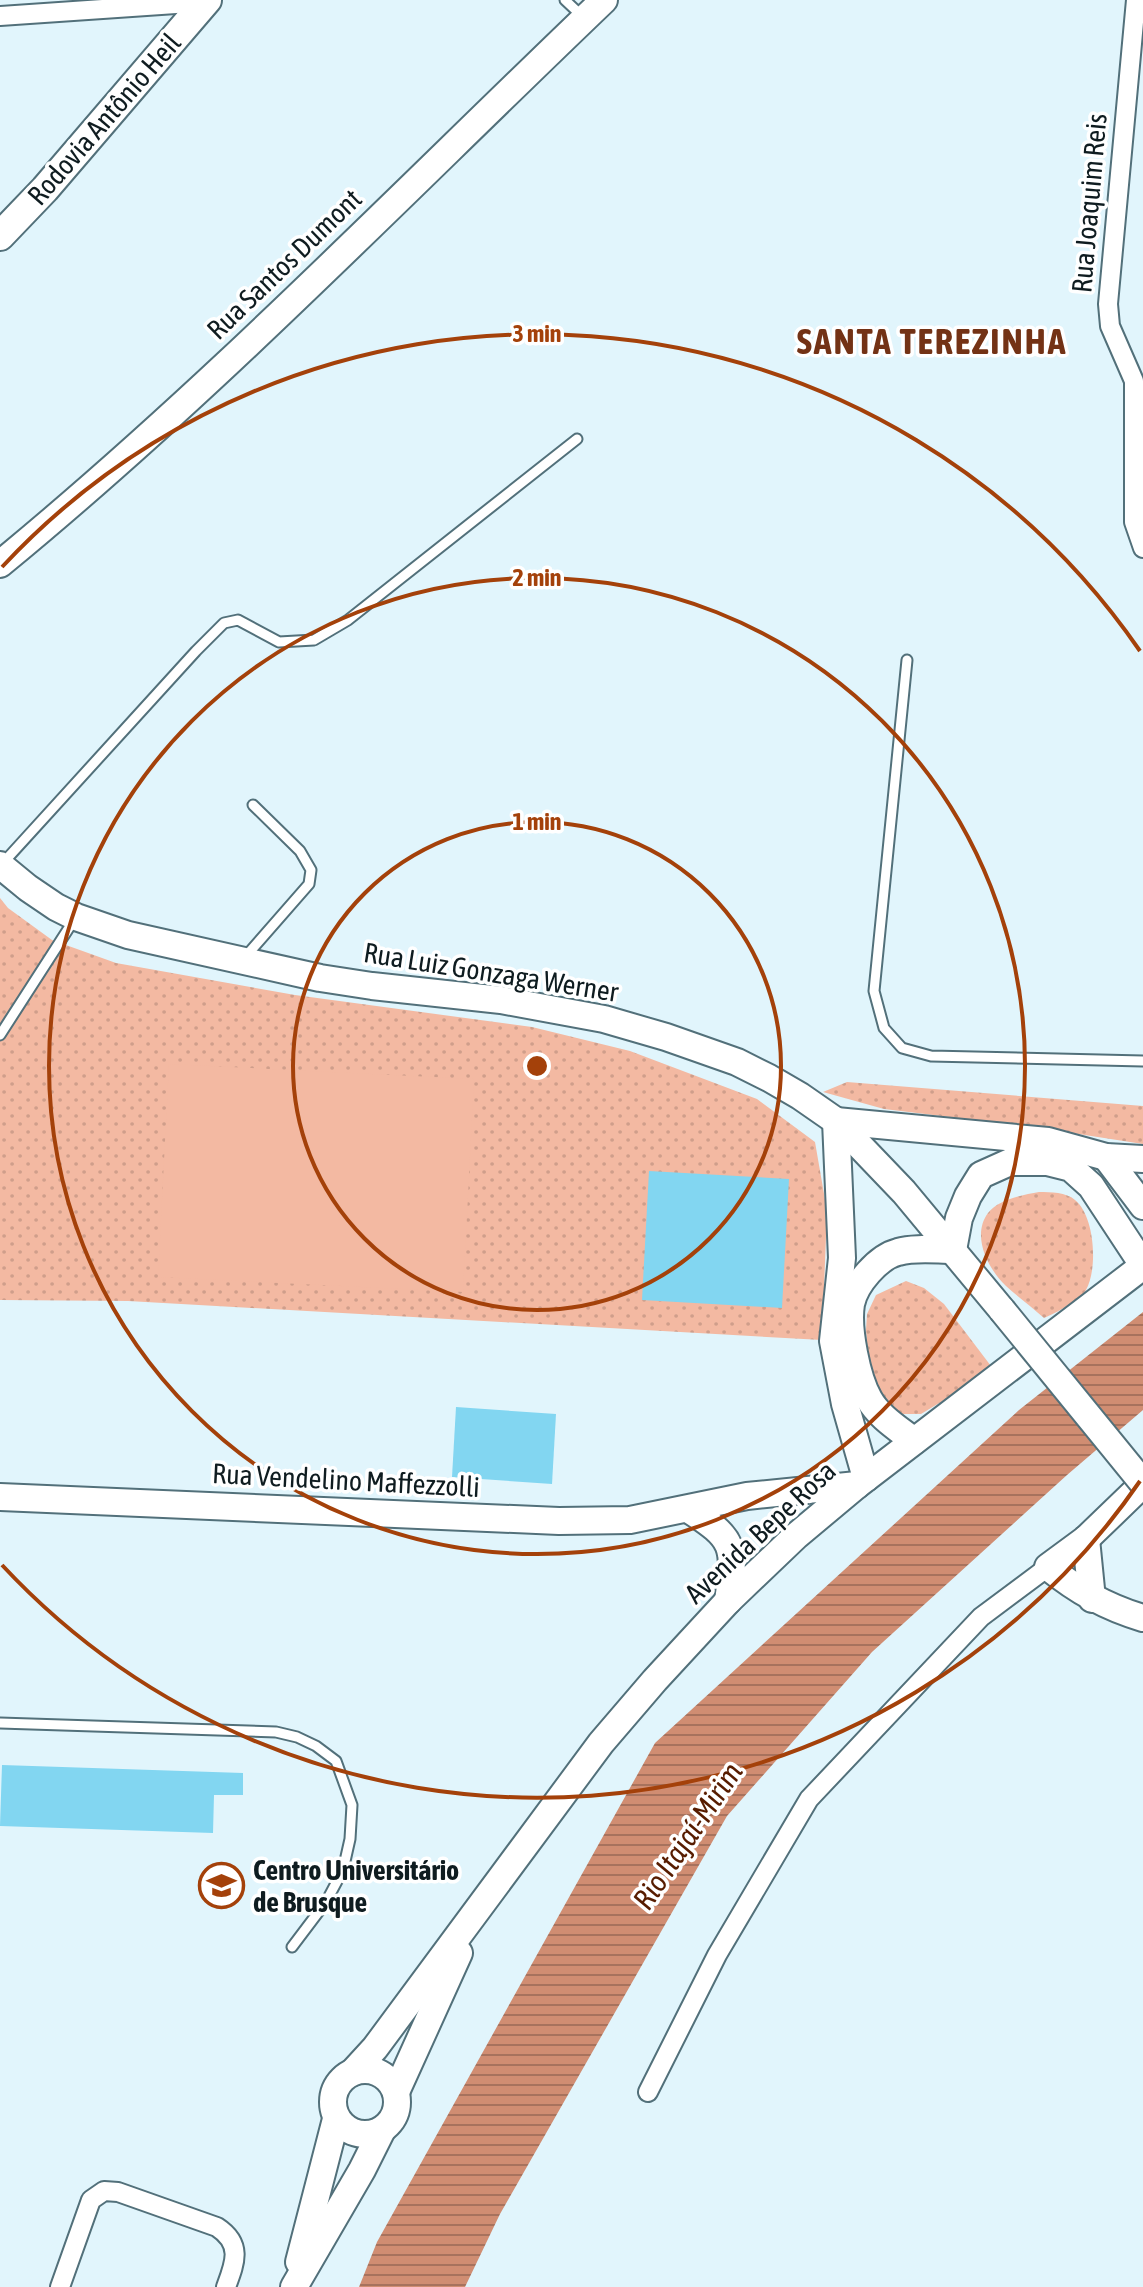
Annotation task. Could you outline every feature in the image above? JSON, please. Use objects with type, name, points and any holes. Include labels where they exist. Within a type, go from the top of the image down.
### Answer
[{"type":"main road","name":"Rua Santos Dumont","points":[[0,564],[93,486],[202,387],[604,0]]},
{"type":"main road","name":"Rodovia Antônio Heil","points":[[0,236],[71,160],[206,1]]},
{"type":"main road","name":"Rua Luiz Gonzaga Werner","points":[[0,865],[37,894],[76,917],[128,935],[241,962],[372,986],[501,1000],[604,1019],[737,1062],[769,1078],[836,1121],[904,1192],[1143,1483]]},
{"type":"main road","points":[[862,1481],[833,1341],[842,1258],[836,1121],[1048,1141],[1106,1157],[1143,1159]]},
{"type":"main road","points":[[1106,1157],[1143,1206]]},
{"type":"main road","points":[[914,1441],[880,1414],[869,1399],[852,1340],[851,1303],[869,1268],[896,1252],[953,1250],[959,1218],[981,1175],[1010,1162],[1047,1162],[1071,1168],[1091,1186],[1143,1266]]},
{"type":"main road","name":"Avenida Bepe Rosa","points":[[353,2072],[375,2048],[601,1743],[728,1601],[796,1536],[862,1481],[1143,1266]]},
{"type":"main road","name":"Rua Vendelino Maffezzolli","points":[[0,1497],[559,1521],[630,1520],[747,1496],[862,1481]]},
{"type":"main road","points":[[1143,1483],[1086,1539],[1048,1567],[1092,1599],[1143,1618]]},
{"type":"main road","points":[[688,1509],[715,1526],[726,1538],[731,1554],[728,1601]]},
{"type":"main road","points":[[1086,1539],[1092,1599]]},
{"type":"main road","name":"Avenida Bepe Rosa","points":[[396,2092],[480,1906]]},
{"type":"main road","points":[[294,2287],[336,2119],[332,2102],[335,2089],[342,2079],[353,2072],[370,2070],[386,2078],[396,2092],[395,2113],[382,2130],[357,2134],[336,2119]]},
{"type":"main road","points":[[294,2287],[367,2162],[382,2130]]},
{"type":"street","name":"Rua Joaquim Reis","points":[[1136,0],[1108,304],[1110,326],[1134,381],[1134,522],[1143,548]]},
{"type":"street","points":[[0,16],[206,1]]},
{"type":"street","points":[[648,2092],[717,1955],[809,1799],[981,1617],[1048,1567]]},
{"type":"street","points":[[60,2287],[84,2215],[91,2200],[104,2191],[118,2192],[227,2233],[233,2241],[235,2253],[226,2287]]},
{"type":"lane","points":[[565,0],[585,19]]},
{"type":"lane","points":[[0,865],[224,623],[238,620],[279,642],[314,640],[348,620],[577,439]]},
{"type":"lane","points":[[907,660],[874,991],[884,1028],[902,1048],[931,1056],[1143,1061]]},
{"type":"lane","points":[[241,962],[309,884],[311,870],[300,851],[253,805]]},
{"type":"lane","points":[[0,1035],[76,917]]},
{"type":"lane","points":[[0,1723],[276,1732],[316,1746],[336,1761],[352,1805],[350,1839],[343,1870],[326,1902],[292,1947]]},
{"type":"shaded area","points":[[0,898],[8,908],[52,940],[116,963],[295,995],[532,1027],[630,1051],[757,1099],[815,1142],[827,1211],[822,1340],[128,1301],[0,1300]]},
{"type":"shaded area","points":[[169,1064],[474,1079],[463,1292],[158,1277]]},
{"type":"shaded area","points":[[847,1082],[1143,1106],[1143,1144],[884,1109],[823,1092]]},
{"type":"shaded area","points":[[1039,1192],[1067,1195],[1082,1208],[1090,1230],[1093,1257],[1090,1281],[1083,1294],[1044,1318],[999,1279],[981,1242],[983,1222],[993,1208],[1012,1198]]},
{"type":"shaded area","points":[[906,1281],[924,1288],[944,1304],[994,1370],[921,1414],[902,1414],[880,1400],[869,1367],[867,1314],[876,1295]]},
{"type":"water","name":"Rio Itajaí-Mirim","points":[[1143,1312],[1143,1410],[872,1652],[727,1816],[500,2214],[465,2287],[359,2287],[377,2242],[655,1743],[1019,1410]]},
{"type":"building","points":[[649,1171],[789,1179],[782,1308],[642,1300]]},
{"type":"building","points":[[456,1407],[556,1414],[552,1484],[452,1477]]},
{"type":"building","points":[[2,1765],[243,1773],[243,1795],[214,1795],[213,1833],[0,1826]]},
{"type":"place","name":"Centro Universitário de Brusque","points":[[222,1886]]},
{"type":"district","name":"SANTA TEREZINHA","points":[[932,341]]}]
